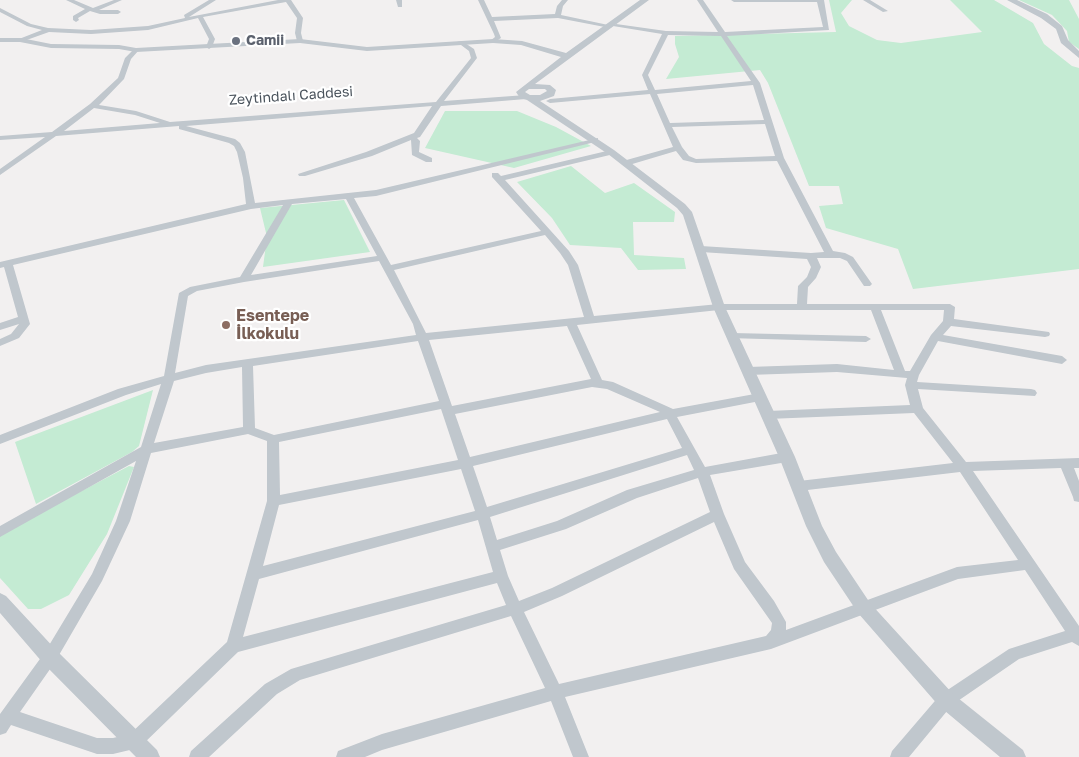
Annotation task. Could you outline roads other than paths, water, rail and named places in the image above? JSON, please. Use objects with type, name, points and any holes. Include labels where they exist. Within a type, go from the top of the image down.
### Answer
[{"type":"street","points":[[69,0],[88,9],[100,12],[118,12]]},
{"type":"street","points":[[76,20],[75,17],[88,9],[98,8],[119,0]]},
{"type":"street","points":[[171,23],[213,0]]},
{"type":"street","points":[[1,10],[29,25],[48,30],[82,32],[118,31],[171,23],[287,0],[300,18],[298,33],[300,41]]},
{"type":"street","points":[[481,0],[498,38],[493,41]]},
{"type":"street","points":[[558,16],[560,6],[565,0]]},
{"type":"street","points":[[526,93],[551,92],[591,45],[645,0]]},
{"type":"street","points":[[526,93],[566,56],[652,0]]},
{"type":"street","points":[[700,0],[756,83],[780,158],[830,254]]},
{"type":"street","points":[[491,19],[558,16],[666,33],[723,34],[827,29],[820,1],[734,0]]},
{"type":"street","points":[[866,0],[885,11]]},
{"type":"street","points":[[1011,0],[1044,16],[1059,28],[1064,41],[1079,56]]},
{"type":"street","points":[[200,17],[212,39],[209,47]]},
{"type":"street","points":[[0,40],[21,40],[48,30]]},
{"type":"street","points":[[666,33],[644,75],[678,148],[686,158],[696,161],[780,158]]},
{"type":"street","points":[[21,40],[28,43],[51,46],[136,50],[300,41],[367,49],[493,41],[522,43],[566,56]]},
{"type":"street","points":[[302,174],[369,154],[413,138],[474,58],[472,50],[460,42]]},
{"type":"street","points":[[0,173],[93,106],[122,79],[128,58],[136,50]]},
{"type":"street","points":[[0,138],[438,104],[526,93],[652,91],[756,83]]},
{"type":"street","points":[[526,93],[551,92],[595,140],[681,206],[688,214],[719,307],[787,457],[822,542],[864,608],[946,700],[1016,757]]},
{"type":"street","name":"Zeytindalı Caddesi","points":[[0,132],[444,96],[526,93]]},
{"type":"street","points":[[93,106],[136,112],[232,141],[241,152],[251,206]]},
{"type":"street","points":[[232,141],[234,130],[244,119]]},
{"type":"street","points":[[667,125],[768,122]]},
{"type":"street","points":[[413,138],[416,142],[416,153],[429,160]]},
{"type":"street","points":[[0,343],[20,332],[25,324],[4,264],[251,206],[376,193],[595,140]]},
{"type":"street","points":[[626,163],[678,148]]},
{"type":"street","points":[[499,180],[611,152]]},
{"type":"street","points":[[487,167],[564,251],[573,265],[590,321]]},
{"type":"street","points":[[349,196],[418,324],[483,514],[501,576],[555,692],[581,757]]},
{"type":"street","points":[[244,280],[290,201]]},
{"type":"street","points":[[389,268],[548,232]]},
{"type":"street","points":[[701,249],[811,256],[842,255],[850,259],[866,284]]},
{"type":"street","points":[[802,306],[800,299],[803,286],[811,278],[816,267],[811,256]]},
{"type":"street","points":[[383,258],[194,289],[183,295],[169,378],[123,522],[97,577],[50,657],[4,721],[97,746],[113,746],[134,741],[233,646],[501,576]]},
{"type":"street","points":[[0,440],[122,392],[169,378],[206,369],[422,337],[719,307],[950,307],[948,322],[935,337],[912,380],[917,409],[963,467],[1078,635],[1014,654],[946,700],[898,757]]},
{"type":"street","points":[[875,307],[901,374]]},
{"type":"street","points":[[0,326],[24,319]]},
{"type":"street","points":[[948,322],[1045,334]]},
{"type":"street","points":[[571,323],[598,383]]},
{"type":"street","points":[[732,336],[866,339]]},
{"type":"street","points":[[935,337],[1062,360]]},
{"type":"street","points":[[247,363],[249,430]]},
{"type":"street","points":[[748,371],[837,368],[901,374],[912,380],[1031,393]]},
{"type":"street","points":[[0,532],[147,449],[249,430],[273,439],[447,407],[598,383],[663,408],[670,414],[702,472],[717,514],[740,565],[770,605],[779,622],[778,632],[771,642]]},
{"type":"street","points":[[274,501],[466,463],[670,414],[760,397]]},
{"type":"street","points":[[768,415],[917,409]]},
{"type":"street","points":[[233,646],[274,501],[273,439]]},
{"type":"street","points":[[254,574],[483,514],[689,450]]},
{"type":"street","points":[[492,547],[562,525],[632,494],[702,472],[787,457]]},
{"type":"street","points":[[799,486],[963,467],[1073,463],[1079,497]]},
{"type":"street","points":[[197,757],[265,694],[296,674],[515,609],[557,592],[717,514]]},
{"type":"street","points":[[344,757],[382,742],[555,692],[771,642],[957,573],[1029,564]]},
{"type":"street","points":[[3,609],[150,757]]},
{"type":"place","name":"Camii","points":[[236,41]]},
{"type":"place","name":"Esentepe İlkokulu","points":[[226,325]]}]
